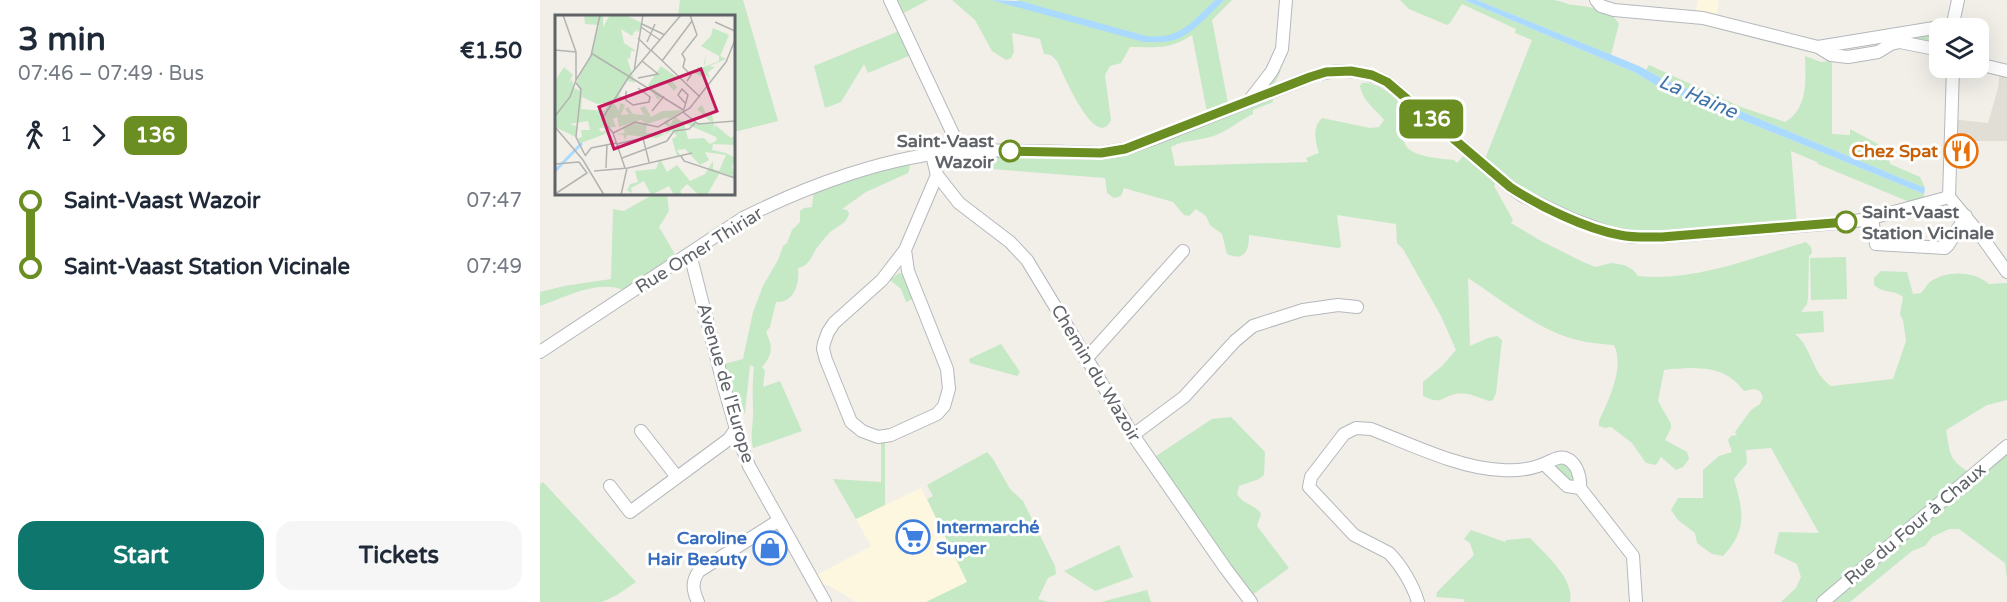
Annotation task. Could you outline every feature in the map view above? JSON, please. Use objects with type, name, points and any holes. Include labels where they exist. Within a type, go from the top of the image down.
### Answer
[{"type":"street","points":[[890,0],[961,151]]},
{"type":"street","points":[[1248,102],[1279,58],[1286,0]]},
{"type":"street","points":[[1596,0],[1601,6],[1614,10],[1718,21],[1818,47],[1831,55],[1848,57],[1878,52],[1891,44],[1900,42],[1929,48]]},
{"type":"street","points":[[1954,18],[1958,0]]},
{"type":"street","points":[[1818,47],[1929,30]]},
{"type":"street","points":[[1989,67],[2007,71]]},
{"type":"street","name":"Rue Omer Thiriar","points":[[540,352],[743,218],[776,202],[863,170],[961,151],[1101,153],[1116,151],[1164,135],[1326,72],[1351,71],[1372,75],[1395,87],[1516,192],[1572,219],[1620,235],[1662,237],[1850,222],[1949,197]]},
{"type":"street","points":[[1953,78],[1949,197],[1966,216],[2007,272]]},
{"type":"street","name":"Chemin du Wazoir","points":[[932,155],[937,175],[969,212],[1010,242],[1027,260],[1133,435],[1251,602]]},
{"type":"street","points":[[906,250],[908,272],[947,369],[950,389],[944,406],[937,414],[891,435],[878,437],[862,431],[851,422],[826,360],[824,343],[834,323],[882,280],[906,250],[937,175]]},
{"type":"street","points":[[1872,218],[1877,244],[1945,248],[1966,216]]},
{"type":"street","points":[[1086,358],[1183,251]]},
{"type":"street","name":"Avenue de l'Europe","points":[[690,254],[736,429],[749,466],[825,602]]},
{"type":"street","points":[[1133,435],[1184,397],[1235,341],[1253,326],[1304,310],[1338,305],[1357,307]]},
{"type":"street","points":[[1418,602],[1412,586],[1393,557],[1354,535],[1310,487],[1311,477],[1344,434],[1356,428],[1363,427],[1470,466],[1490,469],[1520,470],[1560,457],[1567,459],[1580,474],[1580,488],[1633,556],[1636,602]]},
{"type":"street","points":[[610,486],[630,512],[729,439],[736,429]]},
{"type":"street","points":[[641,431],[677,477]]},
{"type":"street","name":"Rue du Four à Chaux","points":[[1823,602],[2007,446]]},
{"type":"street","points":[[1544,464],[1567,486],[1580,488]]},
{"type":"street","points":[[698,602],[693,588],[695,576],[699,571],[778,521]]},
{"type":"shaded area","points":[[1698,0],[1719,0],[1716,21],[1695,17]]},
{"type":"shaded area","points":[[2000,70],[2007,71],[2007,141],[1951,141],[1951,119],[1988,123],[1998,88]]},
{"type":"shaded area","points":[[921,488],[968,582],[926,602],[856,602],[828,585],[816,585],[811,578],[871,546],[856,519]]},
{"type":"green space","points":[[680,0],[743,0],[778,121],[735,132],[735,15],[678,15]]},
{"type":"green space","points":[[895,0],[928,0],[902,14]]},
{"type":"green space","points":[[952,0],[991,0],[1020,7],[1020,1],[1016,0],[1215,0],[1213,2],[1216,7],[1224,0],[1232,0],[1212,20],[1229,109],[1248,102],[1272,71],[1281,70],[1275,83],[1278,90],[1272,92],[1273,102],[1253,110],[1253,114],[1221,133],[1171,147],[1175,166],[1308,162],[1306,158],[1319,153],[1316,130],[1322,118],[1370,128],[1379,127],[1384,120],[1364,96],[1360,86],[1362,83],[1376,85],[1383,89],[1401,106],[1407,119],[1404,143],[1410,150],[1428,157],[1454,160],[1457,163],[1468,151],[1483,164],[1532,40],[1515,33],[1516,29],[1462,4],[1447,25],[1409,9],[1400,0],[1464,0],[1634,72],[1656,85],[1924,194],[1919,206],[1791,151],[1797,225],[1620,235],[1499,178],[1494,186],[1513,220],[1511,223],[1541,241],[1595,267],[1611,263],[1624,265],[1638,276],[1659,277],[1702,272],[1806,242],[1811,247],[1812,253],[1809,256],[1807,304],[1801,312],[1823,311],[1824,332],[1795,334],[1801,339],[1820,375],[1831,386],[1893,379],[1906,341],[1900,314],[1903,297],[1881,290],[1874,285],[1874,278],[1881,271],[1907,272],[1913,294],[1921,293],[1929,283],[1937,278],[1952,274],[1968,274],[1989,284],[2007,283],[2007,400],[1987,405],[1946,430],[1952,457],[1973,475],[2007,454],[2007,578],[2005,563],[1959,529],[1949,529],[1932,537],[1925,546],[1912,551],[1850,602],[1781,602],[1796,588],[1801,577],[1797,564],[1774,553],[1779,532],[1819,533],[1771,448],[1746,450],[1747,463],[1734,479],[1740,500],[1740,528],[1737,537],[1723,556],[1712,554],[1697,543],[1695,533],[1678,520],[1671,510],[1678,498],[1703,498],[1703,470],[1719,456],[1732,452],[1728,440],[1731,436],[1737,435],[1735,432],[1751,410],[1760,404],[1763,397],[1760,391],[1754,389],[1744,391],[1726,375],[1712,370],[1688,368],[1664,370],[1658,401],[1671,424],[1665,440],[1687,452],[1689,459],[1683,467],[1676,470],[1661,457],[1656,465],[1646,463],[1632,443],[1611,427],[1599,426],[1611,394],[1618,364],[1614,345],[1577,340],[1548,329],[1468,278],[1470,346],[1497,336],[1502,340],[1496,393],[1493,400],[1489,401],[1464,393],[1440,400],[1423,396],[1423,382],[1456,350],[1441,316],[1403,249],[1397,243],[1396,224],[1337,215],[1341,247],[1249,235],[1247,250],[1238,257],[1227,254],[1222,234],[1210,225],[1206,216],[1196,209],[1189,216],[1184,215],[1173,202],[1124,188],[1121,196],[1114,198],[1107,193],[1105,178],[967,167],[935,168],[932,155],[1101,153],[1208,117],[1192,35],[1169,45],[1130,47],[1121,63],[1110,66],[1105,75],[1111,120],[1105,127],[1097,126],[1080,107],[1057,61],[1051,55],[1044,54],[1040,39],[1012,33],[1014,52],[1011,58],[1006,60],[992,51],[975,20]]},
{"type":"green space","points":[[1477,0],[1555,0],[1605,12],[1619,24],[1611,55]]},
{"type":"green space","points":[[899,31],[911,55],[868,73],[864,64],[841,102],[825,108],[814,66]]},
{"type":"green space","points":[[1929,33],[1929,44],[1910,39],[1911,36]]},
{"type":"green space","points":[[1805,56],[1832,63],[1832,134],[1850,135],[1850,129],[1887,149],[1890,164],[1920,177],[1925,188],[1646,70],[1649,65],[1741,107],[1785,122],[1793,116],[1802,102],[1805,84]]},
{"type":"green space","points":[[909,164],[908,173],[866,192],[842,209],[849,213],[847,219],[828,234],[806,265],[798,268],[797,286],[791,296],[776,302],[770,327],[766,332],[771,350],[762,367],[765,371],[763,387],[780,381],[802,431],[753,448],[754,367],[750,365],[745,413],[737,414],[724,364],[743,359],[753,312],[763,286],[792,230],[800,222],[800,211],[812,207],[814,187]]},
{"type":"green space","points":[[652,195],[667,195],[669,211],[659,227],[679,261],[630,293],[608,287],[597,287],[573,293],[540,306],[540,292],[611,279],[613,209],[624,211]]},
{"type":"green space","points":[[1846,257],[1847,299],[1811,300],[1810,258]]},
{"type":"green space","points":[[899,273],[906,276],[913,299],[906,302],[901,289],[890,280]]},
{"type":"green space","points":[[1001,344],[1020,372],[1017,376],[970,363],[969,359]]},
{"type":"green space","points":[[1231,417],[1265,452],[1264,475],[1239,486],[1237,494],[1261,514],[1257,526],[1289,568],[1248,598],[1251,602],[1243,602],[1248,599],[1150,460],[1212,419]]},
{"type":"green space","points":[[881,443],[885,443],[885,505],[856,519],[833,479],[881,482]]},
{"type":"green space","points":[[987,452],[1010,489],[1023,501],[1055,566],[1056,574],[1048,578],[1038,599],[1048,602],[926,602],[967,582],[927,499],[933,496],[927,485]]},
{"type":"green space","points":[[1562,460],[1577,475],[1573,484],[1553,468],[1553,463]]},
{"type":"green space","points":[[543,482],[636,582],[602,602],[540,602],[540,484]]},
{"type":"green space","points":[[1471,530],[1505,542],[1506,540],[1530,538],[1558,567],[1568,585],[1570,602],[1465,602],[1463,599],[1436,597],[1437,592],[1474,555],[1470,543],[1464,539]]},
{"type":"green space","points":[[1119,545],[1133,577],[1095,591],[1064,571]]},
{"type":"green space","points":[[1147,590],[1151,602],[1101,602]]},
{"type":"water","points":[[991,0],[1020,1],[1146,36],[1158,37],[1185,28],[1215,0],[1224,0],[1181,37],[1167,42],[1144,42]]},
{"type":"water","name":"La Haine","points":[[1464,0],[1477,0],[1639,66],[1659,77],[1925,188],[1924,194],[1656,85],[1634,72]]},
{"type":"bus line","name":"136","points":[[1010,151],[1101,153],[1125,149],[1310,77],[1326,72],[1351,71],[1372,75],[1395,87],[1523,196],[1546,208],[1607,232],[1632,237],[1662,237],[1846,222]]},
{"type":"place","name":"Saint-Vaast Wazoir","points":[[1010,151]]},
{"type":"place","name":"Chez Spat","points":[[1961,151]]},
{"type":"place","name":"Saint-Vaast Station Vicinale","points":[[1846,222]]},
{"type":"place","name":"Intermarché Super","points":[[913,537]]},
{"type":"place","name":"Caroline Hair Beauty","points":[[770,548]]}]
